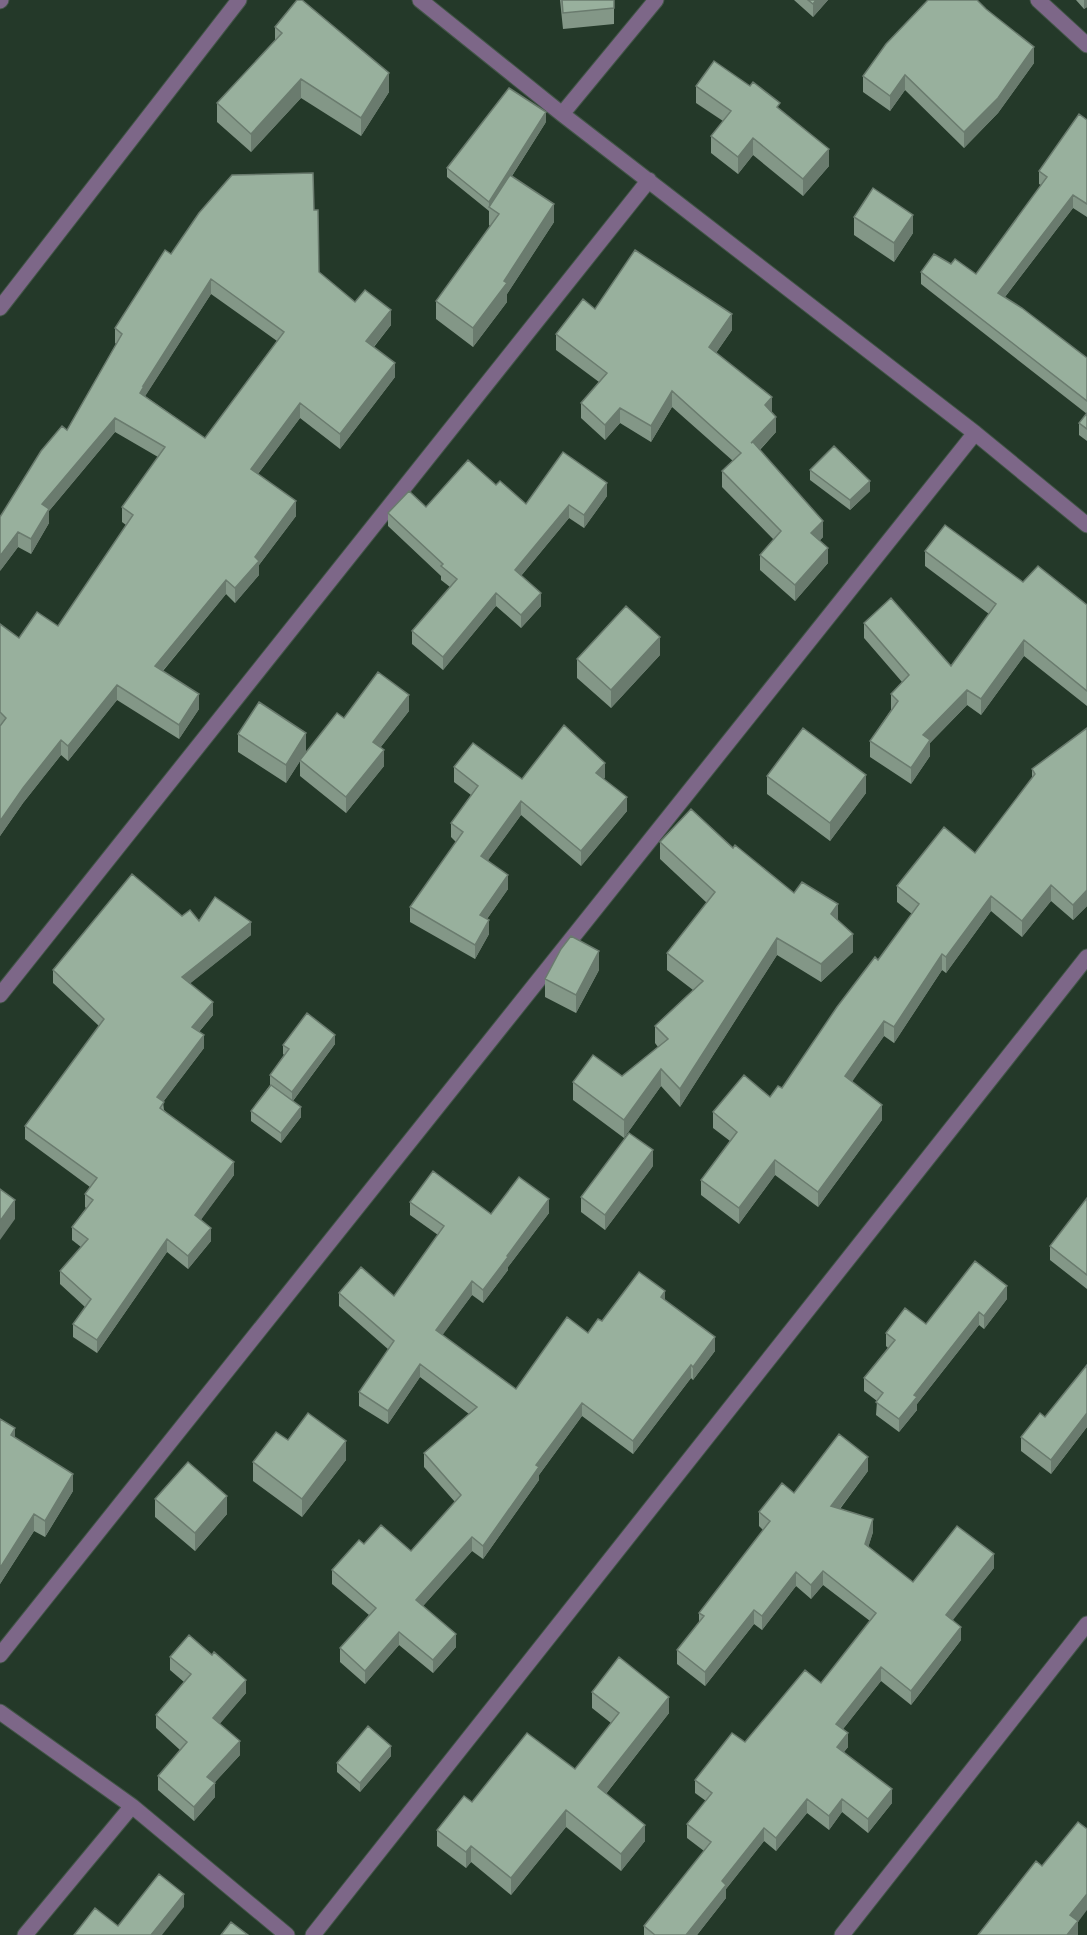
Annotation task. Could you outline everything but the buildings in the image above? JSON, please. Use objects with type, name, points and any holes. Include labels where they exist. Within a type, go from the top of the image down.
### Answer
[{"type":"street","points":[[0,308],[239,0]]},
{"type":"street","points":[[420,0],[562,114],[975,433],[1087,525]]},
{"type":"street","points":[[562,114],[656,0]]},
{"type":"street","points":[[1038,0],[1087,45]]},
{"type":"street","points":[[0,995],[649,180]]},
{"type":"street","points":[[0,1655],[975,433]]},
{"type":"street","points":[[313,1935],[1087,957]]},
{"type":"street","points":[[842,1935],[1087,1624]]},
{"type":"street","points":[[0,1712],[132,1806],[287,1935]]},
{"type":"street","points":[[25,1935],[132,1806]]}]
